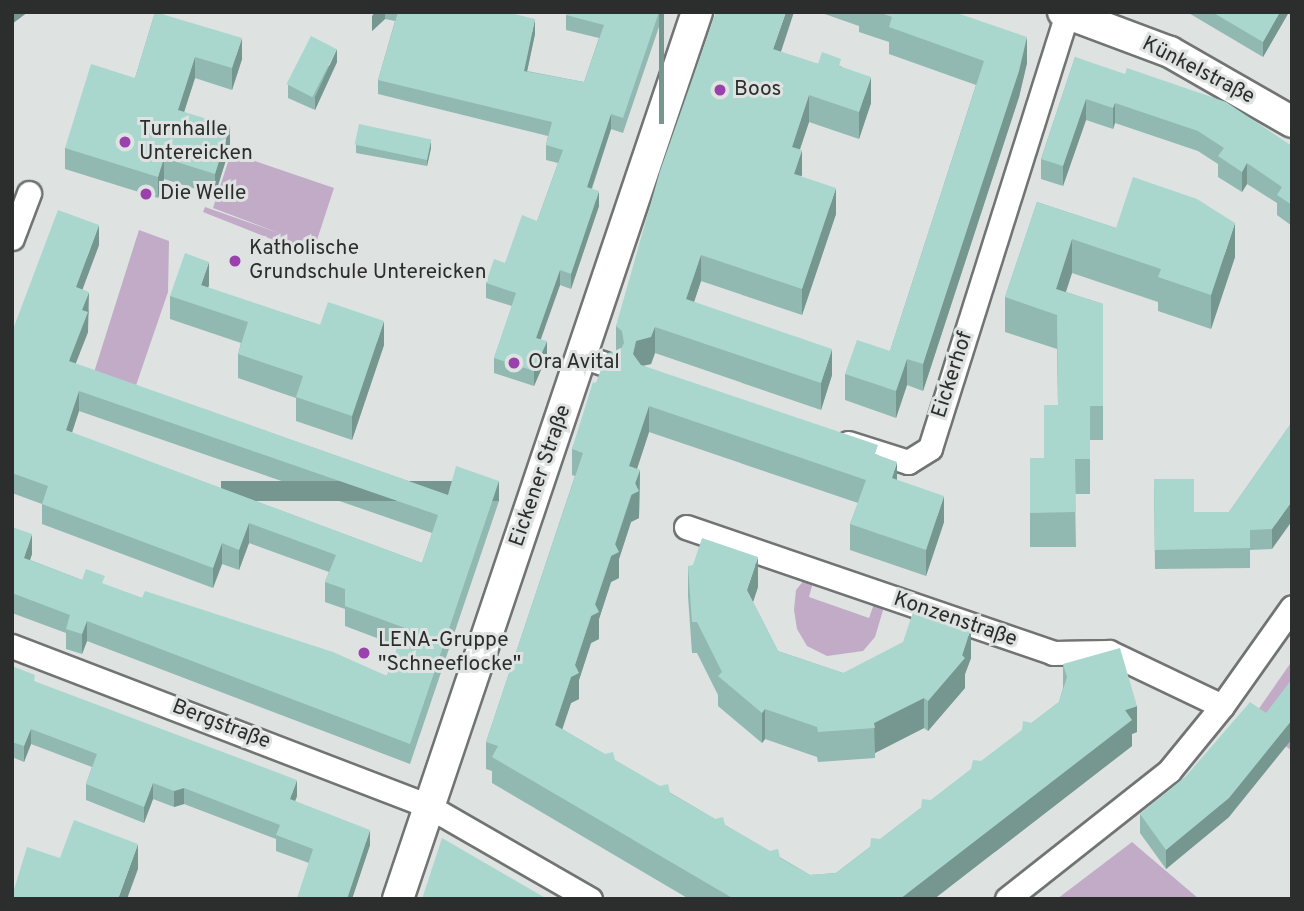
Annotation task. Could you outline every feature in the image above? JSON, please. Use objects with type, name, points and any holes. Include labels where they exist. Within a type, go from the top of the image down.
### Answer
[{"type":"street","name":"Eickener Straße","points":[[398,899],[697,12]]},
{"type":"street","name":"Künkelstraße","points":[[1065,13],[1170,52],[1292,122]]},
{"type":"street","name":"Eickerhof","points":[[830,436],[908,462],[930,448],[1065,13]]},
{"type":"street","points":[[12,238],[29,193]]},
{"type":"street","points":[[582,356],[611,366]]},
{"type":"street","name":"Konzenstraße","points":[[686,527],[1054,653],[1109,652],[1222,706]]},
{"type":"street","points":[[1007,899],[1169,771],[1222,706],[1292,607]]},
{"type":"street","name":"Bergstraße","points":[[12,646],[428,806],[590,899]]},
{"type":"shaded area","points":[[231,153],[334,188],[316,243],[303,239],[299,250],[203,212],[205,207],[284,235],[213,208]]},
{"type":"shaded area","points":[[139,230],[169,241],[168,292],[131,400],[90,385]]},
{"type":"shaded area","points":[[805,579],[813,582],[809,597],[869,618],[874,604],[884,607],[875,637],[863,651],[827,656],[807,646],[797,629],[794,610],[796,590]]},
{"type":"shaded area","points":[[1292,661],[1292,751],[1251,720]]},
{"type":"shaded area","points":[[1132,842],[1199,899],[1057,899]]},
{"type":"building","points":[[155,12],[242,38],[232,68],[195,57],[178,110],[230,126],[215,174],[164,158],[158,177],[65,148],[91,64],[135,78]]},
{"type":"building","points":[[398,12],[506,12],[535,19],[524,71],[584,82],[604,25],[566,15],[566,12],[659,12],[623,118],[611,114],[587,187],[599,191],[571,274],[560,270],[536,338],[547,341],[534,371],[494,358],[516,293],[486,283],[494,259],[505,263],[522,215],[537,221],[563,150],[546,145],[552,122],[378,80]]},
{"type":"building","points":[[716,12],[786,12],[773,49],[818,64],[822,52],[841,59],[839,66],[871,77],[859,112],[809,95],[792,147],[802,150],[794,174],[836,188],[802,289],[701,255],[686,299],[832,349],[821,383],[655,327],[651,337],[636,341],[633,354],[641,365],[878,445],[875,454],[897,462],[892,478],[944,496],[926,550],[850,524],[866,480],[649,406],[629,466],[640,470],[635,483],[639,491],[631,495],[615,544],[619,552],[611,556],[595,604],[599,612],[591,616],[575,665],[579,673],[571,677],[555,725],[605,754],[613,752],[615,760],[660,786],[668,784],[670,793],[715,819],[723,817],[725,825],[770,851],[778,849],[780,858],[810,875],[836,873],[870,847],[871,838],[880,839],[921,808],[922,799],[931,800],[971,769],[973,760],[981,761],[1022,730],[1023,721],[1032,723],[1059,702],[1067,677],[1063,664],[1120,648],[1137,706],[1125,710],[1132,720],[900,899],[734,899],[492,757],[498,746],[486,742],[583,453],[572,449],[593,382],[596,383],[607,353],[620,351],[624,343],[622,331],[616,326],[660,171]]},
{"type":"building","points":[[879,12],[954,12],[1027,37],[1019,71],[923,364],[907,359],[896,391],[845,374],[857,340],[890,351],[984,61],[889,27],[892,17]]},
{"type":"building","points":[[1212,12],[1280,12],[1263,42]]},
{"type":"building","points":[[311,36],[337,49],[312,97],[286,84]]},
{"type":"building","points":[[1075,57],[1125,74],[1127,68],[1226,102],[1292,146],[1292,205],[1277,195],[1282,187],[1247,163],[1242,172],[1218,156],[1224,148],[1198,131],[1115,103],[1113,108],[1086,99],[1063,166],[1041,159]]},
{"type":"building","points":[[359,124],[431,139],[427,160],[355,145]]},
{"type":"building","points":[[1133,177],[1197,199],[1235,223],[1211,295],[1158,277],[1161,269],[1072,239],[1056,289],[1103,304],[1103,406],[1090,406],[1090,459],[1075,459],[1076,512],[1030,513],[1030,458],[1044,458],[1044,405],[1058,405],[1057,315],[1005,297],[1037,202],[1116,228]]},
{"type":"building","points":[[58,210],[99,225],[76,287],[89,292],[82,310],[88,312],[69,361],[448,495],[456,466],[499,481],[410,744],[87,621],[82,634],[66,629],[70,615],[12,593],[12,527],[32,534],[24,558],[82,580],[86,569],[105,576],[102,583],[142,598],[145,591],[333,652],[387,676],[405,628],[345,606],[345,589],[325,582],[336,555],[249,523],[239,550],[222,543],[213,568],[42,504],[48,486],[12,473],[12,332]],"holes":[[[79,391],[438,515],[422,563],[66,430]]]},
{"type":"building","points":[[185,253],[209,262],[201,285],[320,325],[328,302],[384,321],[352,416],[296,397],[303,376],[238,354],[248,322],[170,296]]},
{"type":"building","points":[[1292,422],[1292,501],[1272,529],[1250,530],[1250,548],[1155,550],[1154,479],[1194,479],[1194,512],[1229,512]]},
{"type":"building","points":[[702,538],[758,557],[747,590],[778,651],[843,673],[903,642],[914,609],[971,628],[962,655],[965,658],[928,701],[924,698],[874,723],[875,728],[818,732],[817,727],[765,709],[762,713],[718,676],[722,672],[697,622],[692,622],[688,566],[693,565]]},
{"type":"building","points":[[12,666],[35,675],[34,681],[297,780],[290,799],[370,830],[347,899],[297,899],[313,849],[276,835],[280,825],[184,788],[174,791],[153,783],[144,807],[86,784],[97,754],[31,729],[24,746],[12,742]]},
{"type":"building","points":[[1292,679],[1292,720],[1229,798],[1166,850],[1140,814],[1186,776],[1250,702],[1266,713]]},
{"type":"building","points":[[74,820],[138,844],[118,899],[12,899],[27,847],[60,858]]},
{"type":"building","points":[[442,838],[547,899],[422,899]]},
{"type":"place","name":"Boos","points":[[720,90]]},
{"type":"place","name":"Turnhalle Untereicken","points":[[125,142]]},
{"type":"place","name":"Die Welle","points":[[146,194]]},
{"type":"place","name":"Katholische Grundschule Untereicken","points":[[235,261]]},
{"type":"place","name":"Ora Avital","points":[[514,363]]},
{"type":"place","name":"LENA-Gruppe \"Schneeflocke\"","points":[[364,653]]}]
